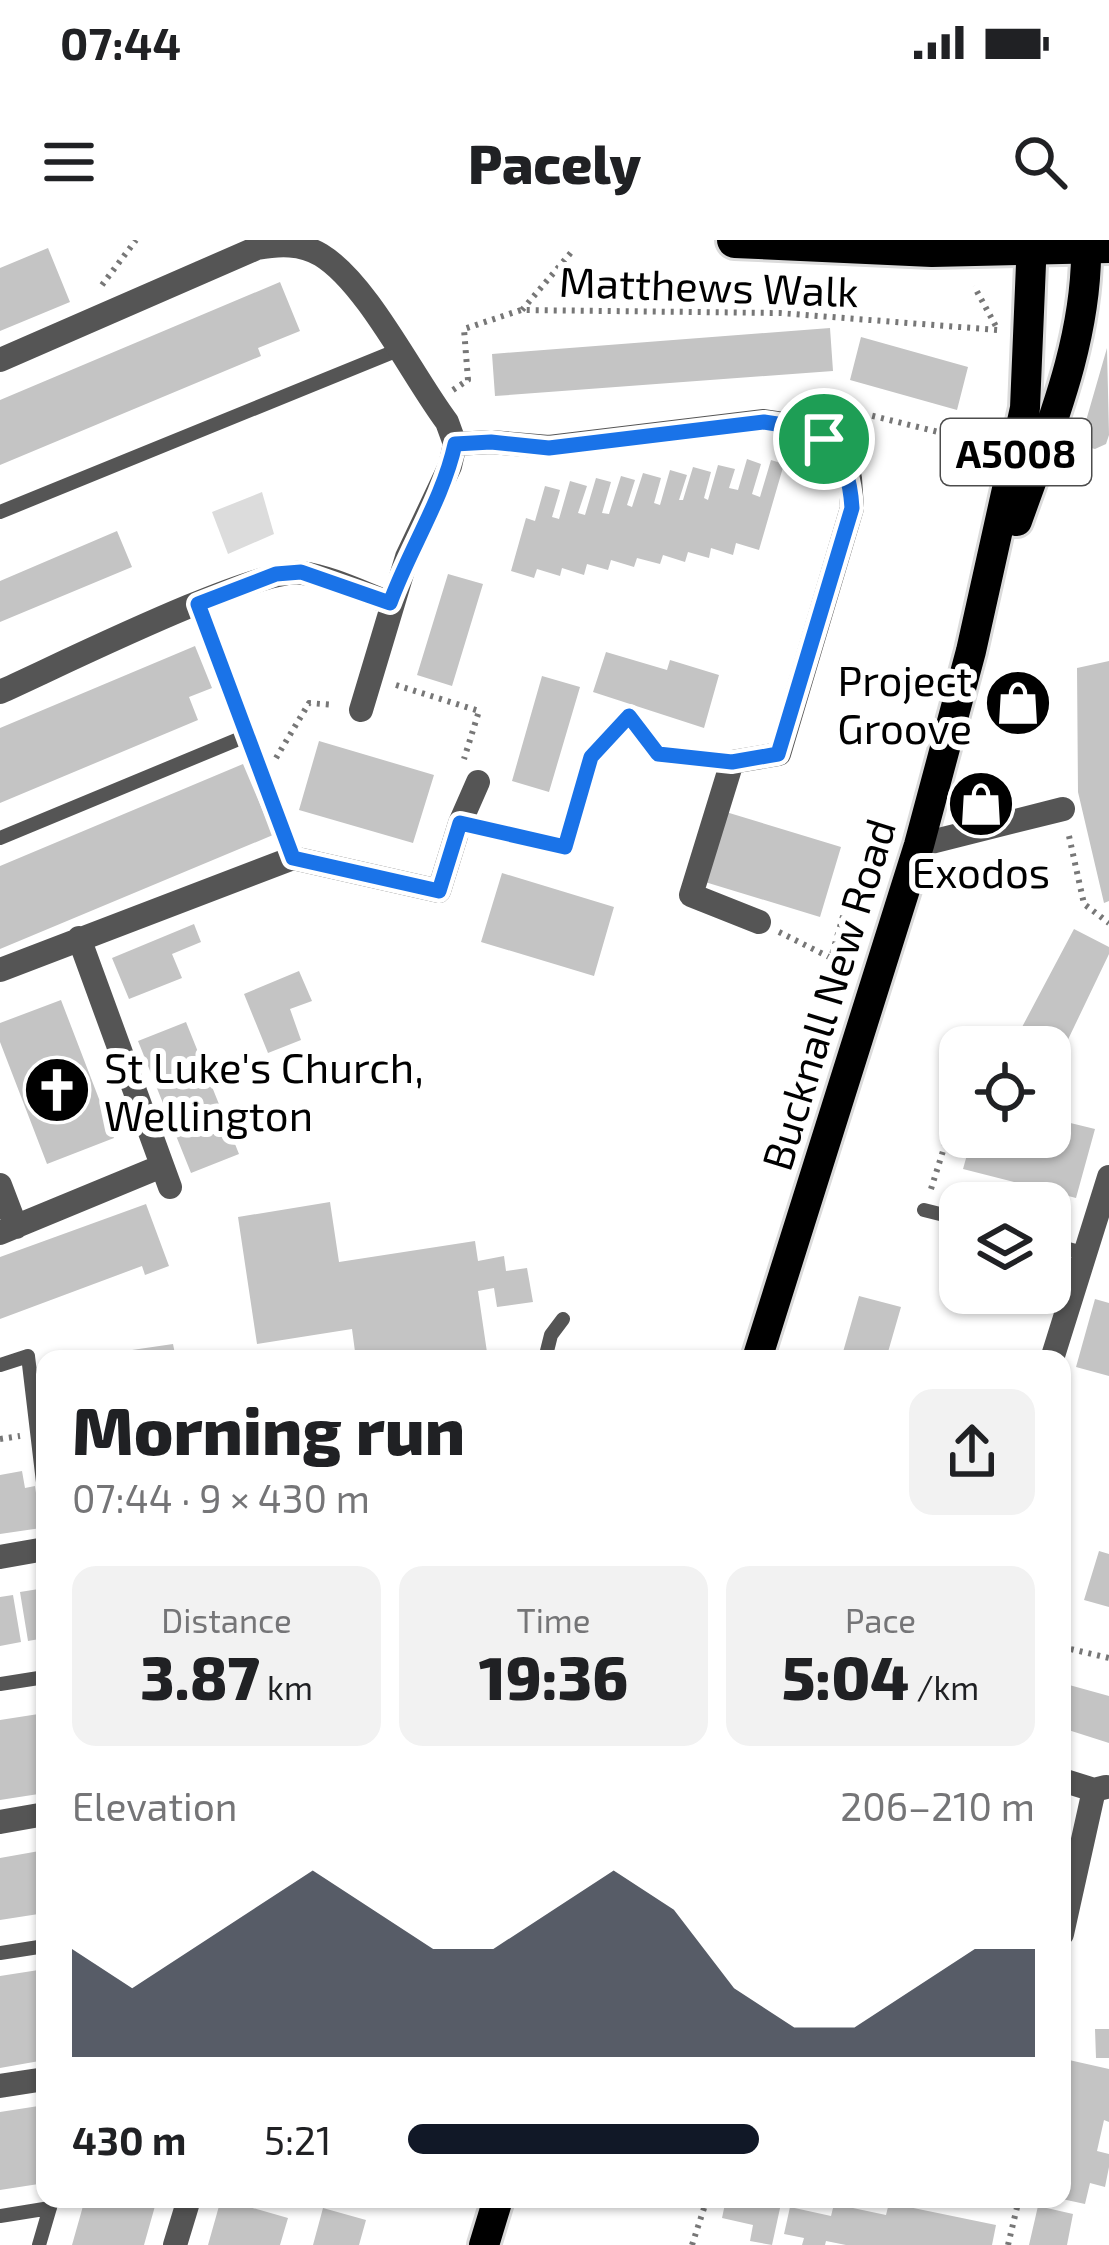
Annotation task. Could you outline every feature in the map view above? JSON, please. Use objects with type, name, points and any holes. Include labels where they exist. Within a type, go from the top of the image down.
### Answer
[{"type":"highway","points":[[735,240],[804,246],[1094,244]]},
{"type":"main road","name":"Bucknall New Road","points":[[971,651],[1064,388],[1094,244]]},
{"type":"main road","name":"Bucknall New Road","points":[[760,1350],[903,898],[971,651],[1025,408],[1032,245]]},
{"type":"main road","points":[[484,2245],[495,2208]]},
{"type":"street","points":[[0,360],[257,248],[306,248],[346,275],[447,422],[455,444],[450,466],[406,557],[361,710]]},
{"type":"street","points":[[455,444],[549,448],[764,422],[805,428],[824,439],[850,478],[848,528],[778,754],[732,762],[691,895],[760,922]]},
{"type":"street","points":[[0,692],[276,574],[301,572],[390,603]]},
{"type":"street","points":[[0,970],[293,858],[439,891],[478,782]]},
{"type":"street","points":[[919,845],[1063,809]]},
{"type":"street","points":[[0,1185],[8,1230],[166,1176],[79,938]]},
{"type":"street","points":[[1055,1350],[1095,1243],[1109,1177]]},
{"type":"street","points":[[0,1557],[36,1551]]},
{"type":"street","points":[[1071,1782],[1102,1788],[1071,1901]]},
{"type":"street","points":[[0,1822],[36,1816]]},
{"type":"street","points":[[0,2086],[36,2080]]},
{"type":"street","points":[[176,2245],[186,2208]]},
{"type":"lane","points":[[0,512],[398,350]]},
{"type":"lane","points":[[198,604],[293,858]]},
{"type":"lane","points":[[0,838],[246,736]]},
{"type":"lane","points":[[924,1210],[939,1214]]},
{"type":"lane","points":[[547,1350],[563,1318]]},
{"type":"lane","points":[[0,1365],[28,1355],[36,1423]]},
{"type":"lane","points":[[0,1684],[36,1678]]},
{"type":"lane","points":[[0,1953],[36,1947]]},
{"type":"lane","points":[[0,2216],[36,2208]]},
{"type":"lane","points":[[39,2245],[50,2208]]},
{"type":"path","points":[[522,310],[574,249]]},
{"type":"path","points":[[974,286],[998,330],[1002,351]]},
{"type":"path","name":"Matthews Walk","points":[[433,403],[468,380],[464,328],[522,310],[780,313],[998,330]]},
{"type":"path","points":[[824,439],[869,416],[967,439],[1006,420]]},
{"type":"path","points":[[370,676],[479,711],[461,768],[480,774],[478,782]]},
{"type":"path","points":[[263,780],[308,703],[361,710]]},
{"type":"path","points":[[460,823],[565,847],[591,757],[629,716],[658,754],[732,762]]},
{"type":"path","points":[[1063,809],[1084,904],[1109,923]]},
{"type":"path","points":[[760,922],[832,958],[852,885],[903,898]]},
{"type":"path","points":[[924,1210],[941,1158]]},
{"type":"path","points":[[1071,1649],[1109,1658]]},
{"type":"path","points":[[692,2245],[703,2208]]},
{"type":"path","points":[[1008,2245],[1017,2208]]},
{"type":"shaded area","points":[[262,492],[274,534],[228,554],[212,512]]},
{"type":"building","points":[[48,248],[70,302],[0,331],[0,268]]},
{"type":"building","points":[[280,282],[300,331],[258,348],[261,356],[0,465],[0,400]]},
{"type":"building","points":[[830,328],[833,371],[495,396],[492,354]]},
{"type":"building","points":[[861,337],[968,367],[957,410],[850,380]]},
{"type":"building","points":[[1107,348],[1109,435],[1106,444],[1095,449],[1079,445]]},
{"type":"building","points":[[747,459],[761,464],[752,494],[760,497],[771,460],[784,464],[759,550],[736,543],[733,555],[711,548],[709,558],[688,552],[685,562],[663,555],[660,564],[637,558],[634,567],[611,560],[608,570],[587,564],[584,575],[562,568],[560,576],[537,569],[534,578],[511,571],[526,518],[535,521],[545,486],[560,490],[552,517],[559,519],[570,481],[587,486],[578,513],[585,515],[596,478],[611,482],[602,513],[609,514],[621,476],[635,480],[627,505],[632,507],[643,473],[661,478],[654,503],[660,505],[670,470],[687,475],[679,500],[683,500],[693,467],[711,472],[704,498],[708,500],[718,465],[735,469],[729,488],[738,490]]},
{"type":"building","points":[[117,531],[132,567],[0,622],[0,581]]},
{"type":"building","points":[[448,574],[483,584],[452,686],[417,675]]},
{"type":"building","points":[[195,646],[212,688],[189,697],[198,720],[0,803],[0,728]]},
{"type":"building","points":[[606,652],[667,670],[670,660],[719,675],[704,728],[593,692]]},
{"type":"building","points":[[1109,661],[1109,901],[1104,903],[1078,792],[1077,668]]},
{"type":"building","points":[[542,676],[580,687],[549,792],[512,781]]},
{"type":"building","points":[[319,741],[434,775],[413,843],[299,810]]},
{"type":"building","points":[[243,764],[273,835],[0,949],[0,866]]},
{"type":"building","points":[[726,812],[841,847],[820,917],[705,882]]},
{"type":"building","points":[[502,873],[614,907],[594,976],[481,942]]},
{"type":"building","points":[[194,924],[201,942],[172,954],[182,978],[129,999],[112,958]]},
{"type":"building","points":[[1074,929],[1109,947],[1071,1033],[1071,1026],[1023,1026]]},
{"type":"building","points":[[299,971],[312,1001],[290,1009],[301,1040],[268,1053],[244,994]]},
{"type":"building","name":"St Luke's Church, Wellington","points":[[61,1000],[114,1138],[47,1164],[0,1042],[0,1023]]},
{"type":"building","points":[[186,1022],[239,1154],[191,1173],[138,1041]]},
{"type":"building","points":[[1071,1123],[1095,1129],[1076,1198],[1071,1197],[1071,1182],[1014,1182],[963,1169],[966,1158],[1071,1158]]},
{"type":"building","points":[[330,1202],[339,1262],[475,1241],[478,1261],[504,1256],[506,1271],[527,1268],[533,1302],[497,1307],[494,1288],[478,1291],[487,1350],[355,1350],[352,1329],[257,1344],[238,1217]]},
{"type":"building","points":[[146,1204],[169,1266],[145,1275],[142,1266],[0,1319],[0,1257]]},
{"type":"building","points":[[859,1296],[901,1307],[889,1350],[844,1350]]},
{"type":"building","points":[[1095,1299],[1109,1303],[1109,1376],[1076,1367]]},
{"type":"building","points":[[173,1344],[174,1350],[132,1350]]},
{"type":"building","points":[[22,1471],[25,1488],[35,1486],[36,1529],[0,1534],[0,1475]]},
{"type":"building","points":[[1099,1551],[1109,1554],[1109,1607],[1084,1600]]},
{"type":"building","points":[[36,1589],[36,1640],[28,1641],[20,1592]]},
{"type":"building","points":[[13,1595],[21,1642],[0,1646],[0,1597]]},
{"type":"building","points":[[1071,1685],[1109,1696],[1109,1743],[1071,1731]]},
{"type":"building","points":[[36,1714],[36,1794],[0,1800],[0,1720]]},
{"type":"building","points":[[36,1852],[36,1914],[0,1920],[0,1858]]},
{"type":"building","points":[[36,1970],[36,2062],[0,2068],[0,1976]]},
{"type":"building","points":[[1095,2029],[1109,2029],[1109,2058],[1096,2058]]},
{"type":"building","points":[[1071,2060],[1109,2069],[1109,2122],[1104,2120],[1097,2151],[1109,2154],[1109,2167],[1105,2187],[1090,2183],[1085,2204],[1071,2201]]},
{"type":"building","points":[[36,2106],[36,2184],[0,2190],[0,2112]]},
{"type":"building","points":[[82,2208],[154,2208],[144,2245],[72,2245]]},
{"type":"building","points":[[218,2208],[253,2208],[288,2218],[280,2245],[208,2245]]},
{"type":"building","points":[[323,2208],[366,2220],[359,2245],[313,2245]]},
{"type":"building","points":[[724,2208],[780,2208],[772,2245],[750,2241],[753,2225],[722,2218]]},
{"type":"building","points":[[790,2208],[831,2216],[833,2208],[886,2215],[888,2208],[913,2208],[996,2225],[992,2245],[826,2241],[825,2245],[802,2245],[804,2238],[784,2234]]},
{"type":"building","points":[[1038,2208],[1073,2214],[1067,2245],[1029,2245]]},
{"type":"place","name":"Project Groove","points":[[1018,703]]},
{"type":"place","name":"Exodos","points":[[981,804]]},
{"type":"place","name":"St Luke's Church, Wellington","points":[[57,1090]]},
{"type":"route","points":[[764,422],[805,428],[824,439],[850,478],[852,508],[778,754],[732,762],[658,754],[629,716],[591,757],[565,847],[460,823],[439,891],[293,858],[198,604],[276,574],[301,572],[390,603],[406,557],[450,466],[455,444],[549,448],[764,422]]}]
